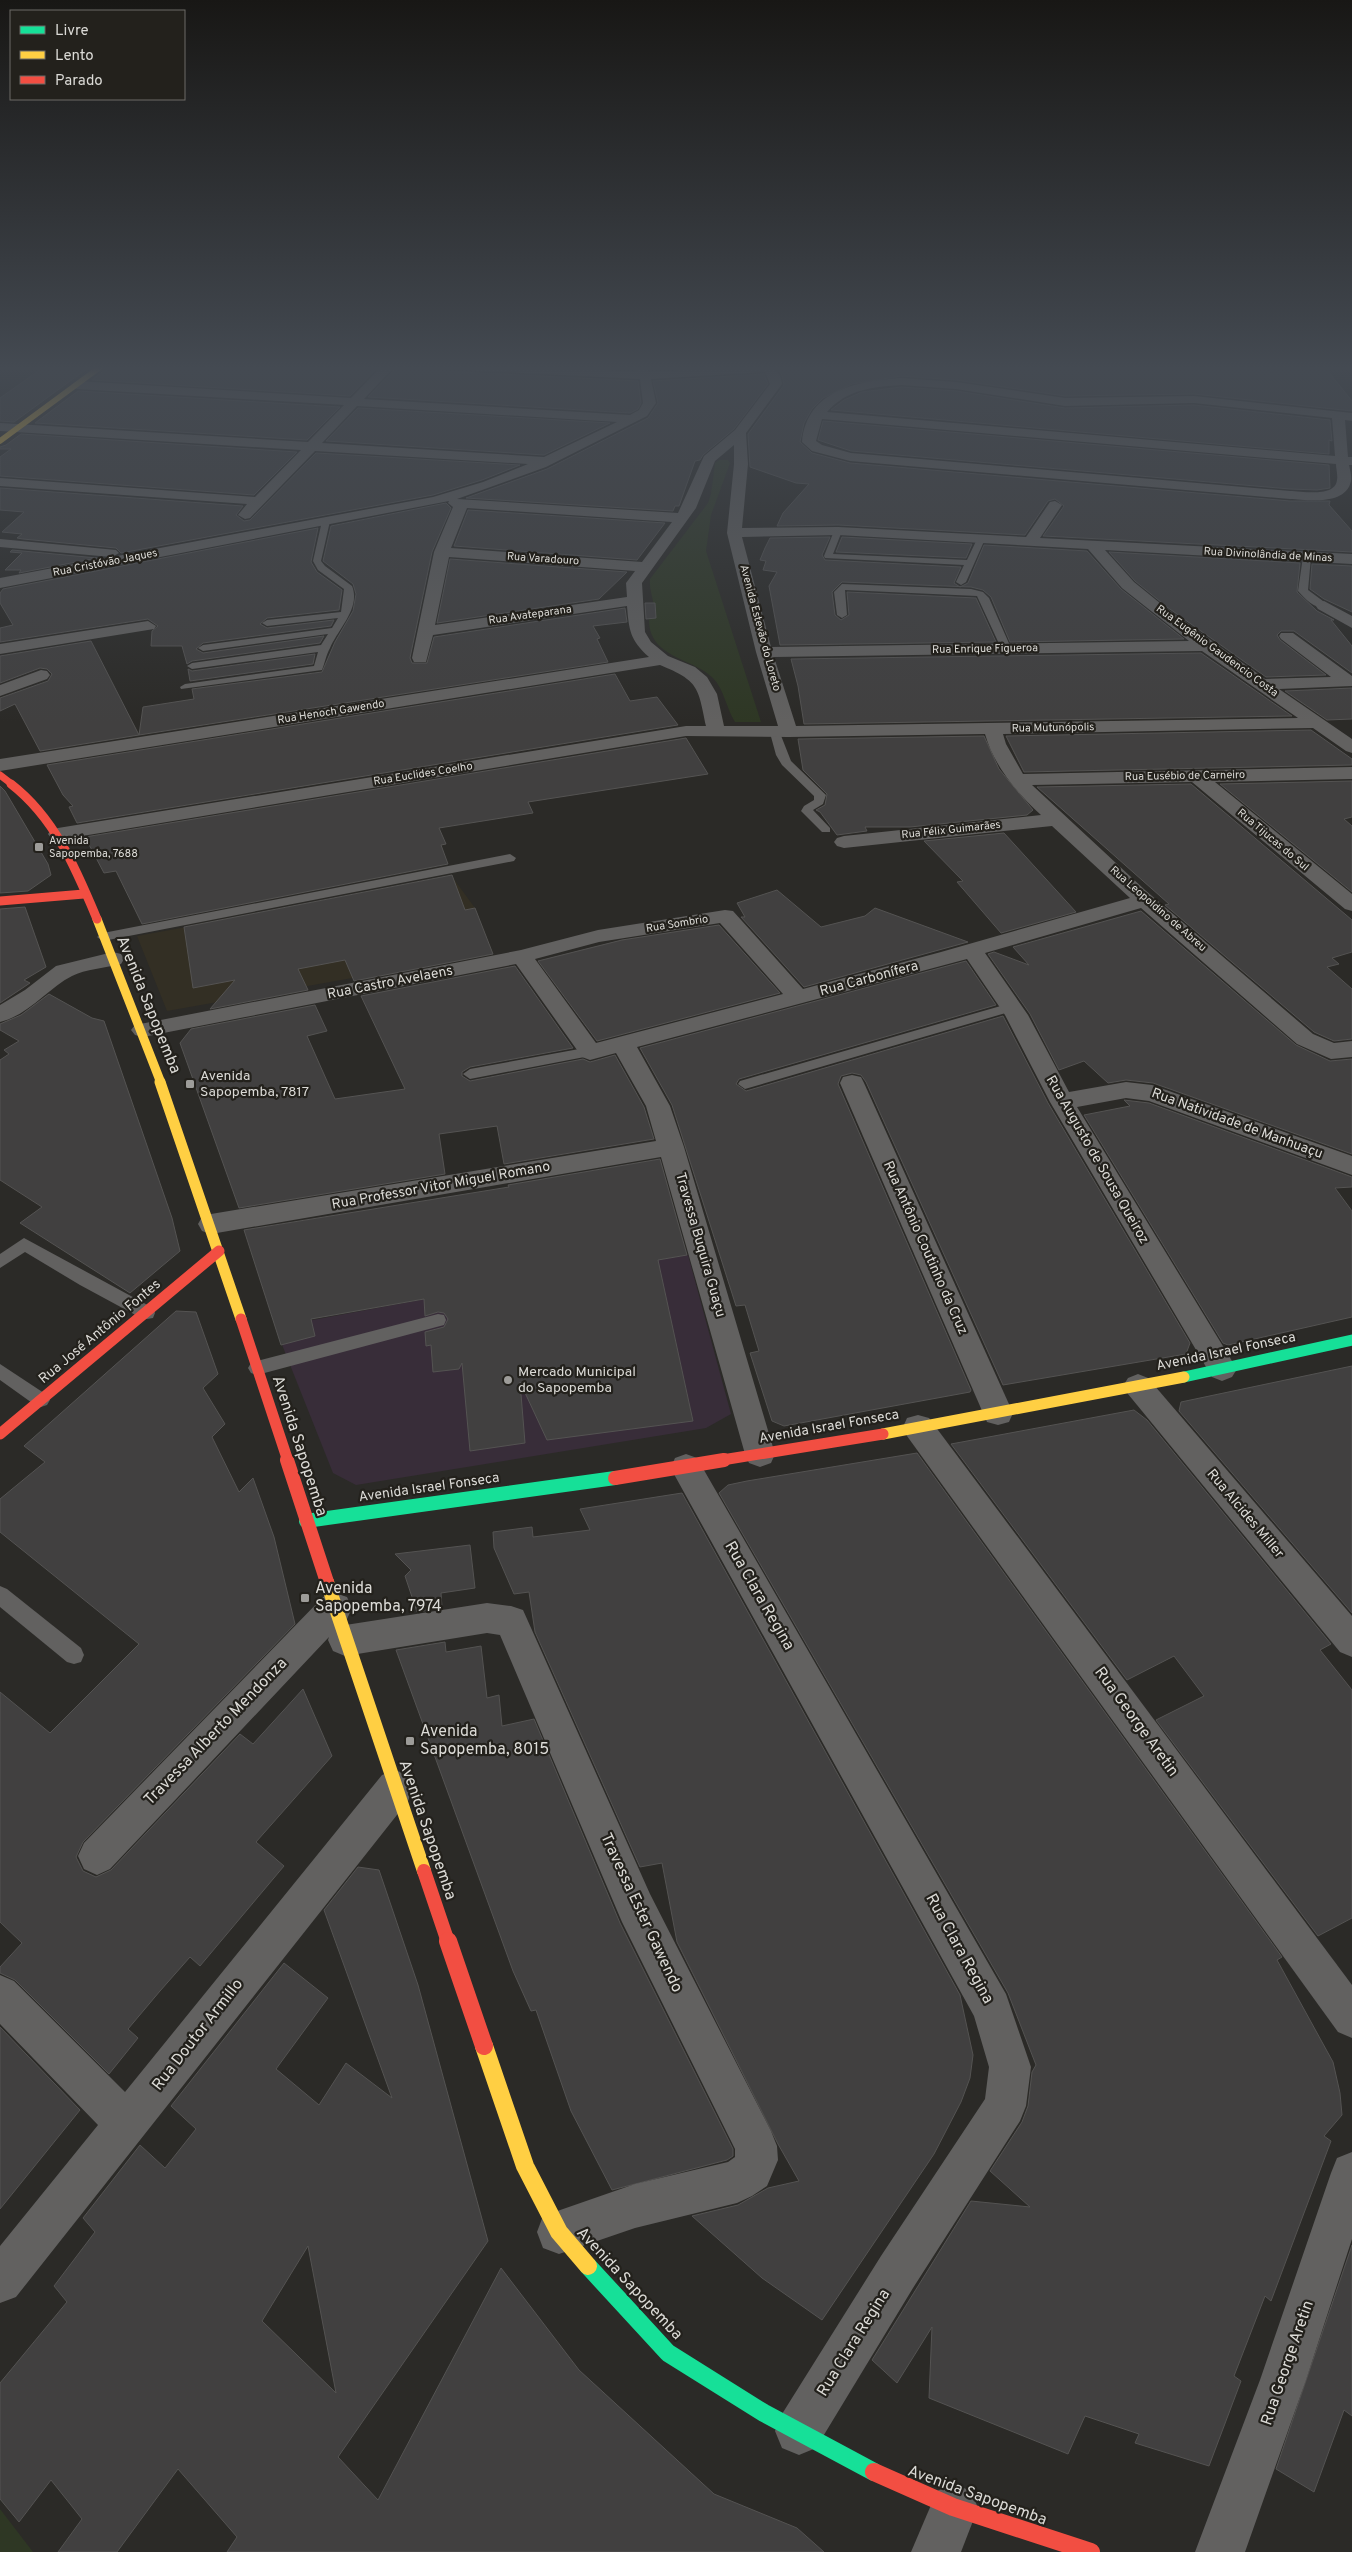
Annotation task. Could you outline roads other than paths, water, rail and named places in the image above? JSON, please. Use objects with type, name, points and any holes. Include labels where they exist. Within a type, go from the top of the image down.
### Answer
[{"type":"main road","name":"Avenida Sapopemba","points":[[0,775],[25,792],[42,810],[58,834],[143,1030],[211,1224],[306,1521],[395,1788],[525,2166],[559,2232],[604,2286],[668,2353],[764,2413],[896,2484],[954,2508],[1091,2552]]},
{"type":"main road","points":[[0,901],[84,894]]},
{"type":"main road","name":"Rua José Antônio Fontes","points":[[4,1423],[41,1400],[219,1251]]},
{"type":"main road","name":"Avenida Israel Fonseca","points":[[306,1521],[686,1467],[918,1427],[1222,1370],[1352,1340]]},
{"type":"street","points":[[28,484],[258,501]]},
{"type":"street","points":[[222,540],[275,484]]},
{"type":"street","name":"Rua Cristóvão Jaques","points":[[0,583],[326,520],[434,502],[496,484]]},
{"type":"street","points":[[698,484],[692,500],[681,518],[634,583],[637,632],[644,645],[662,660],[689,671],[700,682],[708,694],[716,730]]},
{"type":"street","name":"Avenida Estevão do Loreto","points":[[739,484],[734,532],[782,732]]},
{"type":"street","points":[[1167,484],[1290,495],[1326,495],[1335,493],[1342,488],[1343,484]]},
{"type":"street","points":[[434,502],[681,518]]},
{"type":"street","points":[[420,658],[442,552],[461,504]]},
{"type":"street","points":[[1030,541],[1055,505]]},
{"type":"street","name":"Rua Divinolândia de Minas","points":[[734,532],[838,530],[1352,559]]},
{"type":"street","points":[[0,543],[144,556]]},
{"type":"street","name":"Rua Eugênio Gaudencio Costa","points":[[1092,545],[1128,585],[1206,646],[1352,747]]},
{"type":"street","name":"Rua Varadouro","points":[[442,552],[645,567]]},
{"type":"street","name":"Rua Avateparana","points":[[425,631],[636,600]]},
{"type":"street","points":[[1324,606],[1352,623]]},
{"type":"street","points":[[0,649],[148,626]]},
{"type":"street","points":[[1287,636],[1350,681]]},
{"type":"street","name":"Rua Enrique Figueroa","points":[[764,652],[1206,646]]},
{"type":"street","name":"Rua Henoch Gawendo","points":[[0,765],[662,660]]},
{"type":"street","points":[[0,691],[41,675]]},
{"type":"street","points":[[1262,684],[1350,681]]},
{"type":"street","name":"Rua Mutunópolis","points":[[782,732],[1317,723]]},
{"type":"street","name":"Rua Leopoldino de Abreu","points":[[993,729],[997,744],[1018,780],[1028,793],[1146,900],[1305,1039],[1331,1051],[1352,1049]]},
{"type":"street","name":"Rua Euclides Coelho","points":[[58,834],[686,731],[782,732]]},
{"type":"street","name":"Rua Eusébio de Carneiro","points":[[1018,780],[1352,773]]},
{"type":"street","name":"Rua Tijucas do Sul","points":[[1195,775],[1352,905]]},
{"type":"street","name":"Rua Félix Guimarães","points":[[844,842],[1058,819]]},
{"type":"street","name":"Rua Carbonífera","points":[[590,1052],[799,998],[1146,900]]},
{"type":"street","name":"Rua Sombrio","points":[[522,956],[598,936],[725,916],[799,998]]},
{"type":"street","name":"Rua Augusto de Sousa Queiroz","points":[[972,950],[1011,1007],[1062,1102],[1222,1370]]},
{"type":"street","points":[[522,956],[590,1052]]},
{"type":"street","name":"Rua Castro Avelaens","points":[[143,1030],[522,956]]},
{"type":"street","points":[[0,1015],[33,995],[64,972],[112,959]]},
{"type":"street","name":"Travessa Buquira Guaçu","points":[[623,1044],[658,1106],[760,1454]]},
{"type":"street","name":"Rua Antônio Coutinho da Cruz","points":[[852,1083],[998,1413]]},
{"type":"street","name":"Rua Natividade de Manhuaçu","points":[[1062,1102],[1126,1090],[1152,1093],[1352,1166]]},
{"type":"street","name":"Rua Professor Vitor Miguel Romano","points":[[211,1224],[671,1147]]},
{"type":"street","name":"Rua Alcides Miller","points":[[1138,1386],[1352,1641]]},
{"type":"street","name":"Rua George Aretin","points":[[918,1427],[1352,2018]]},
{"type":"street","name":"Rua Clara Regina","points":[[686,1467],[992,2008],[1010,2067],[1005,2106],[897,2272],[799,2431]]},
{"type":"street","name":"Travessa Ester Gawendo","points":[[340,1624],[487,1618],[511,1621],[636,1908],[756,2146],[757,2160],[752,2172],[737,2181],[635,2206],[559,2232]]},
{"type":"street","name":"Travessa Alberto Mendonza","points":[[97,1856],[340,1624]]},
{"type":"street","name":"Rua Doutor Armillo","points":[[0,2281],[128,2124],[395,1788]]},
{"type":"street","points":[[0,1995],[128,2124]]},
{"type":"street","name":"Rua George Aretin","points":[[1220,2552],[1283,2380],[1352,2173]]},
{"type":"street","points":[[936,2552],[954,2508]]},
{"type":"lane","points":[[185,687],[318,668],[324,648],[344,614],[350,596],[349,588],[321,568],[317,561],[326,520]]},
{"type":"lane","points":[[838,530],[826,554],[831,557],[970,563]]},
{"type":"lane","points":[[961,582],[981,539]]},
{"type":"lane","points":[[1307,557],[1303,591],[1311,599],[1324,606]]},
{"type":"lane","points":[[842,615],[839,592],[842,587],[971,592],[980,594],[984,598],[1006,648]]},
{"type":"lane","points":[[267,623],[344,614]]},
{"type":"lane","points":[[203,648],[335,630]]},
{"type":"lane","points":[[192,666],[324,648]]},
{"type":"lane","points":[[782,732],[786,763],[793,772],[820,795],[819,802],[808,808],[807,811],[826,830]]},
{"type":"lane","points":[[103,937],[510,858]]},
{"type":"lane","points":[[745,1084],[1011,1007]]},
{"type":"lane","points":[[470,1074],[590,1052]]},
{"type":"lane","points":[[0,1262],[24,1244],[86,1281],[147,1313]]},
{"type":"lane","points":[[257,1368],[438,1320]]},
{"type":"lane","points":[[0,1371],[41,1400]]},
{"type":"lane","points":[[0,1595],[74,1655]]},
{"type":"place","name":"Avenida Sapopemba, 7688","points":[[39,847]]},
{"type":"place","name":"Avenida Sapopemba, 7817","points":[[190,1084]]},
{"type":"place","name":"Mercado Municipal do Sapopemba","points":[[508,1380]]},
{"type":"place","name":"Avenida Sapopemba, 7974","points":[[305,1598]]},
{"type":"place","name":"Avenida Sapopemba, 8015","points":[[410,1741]]}]
